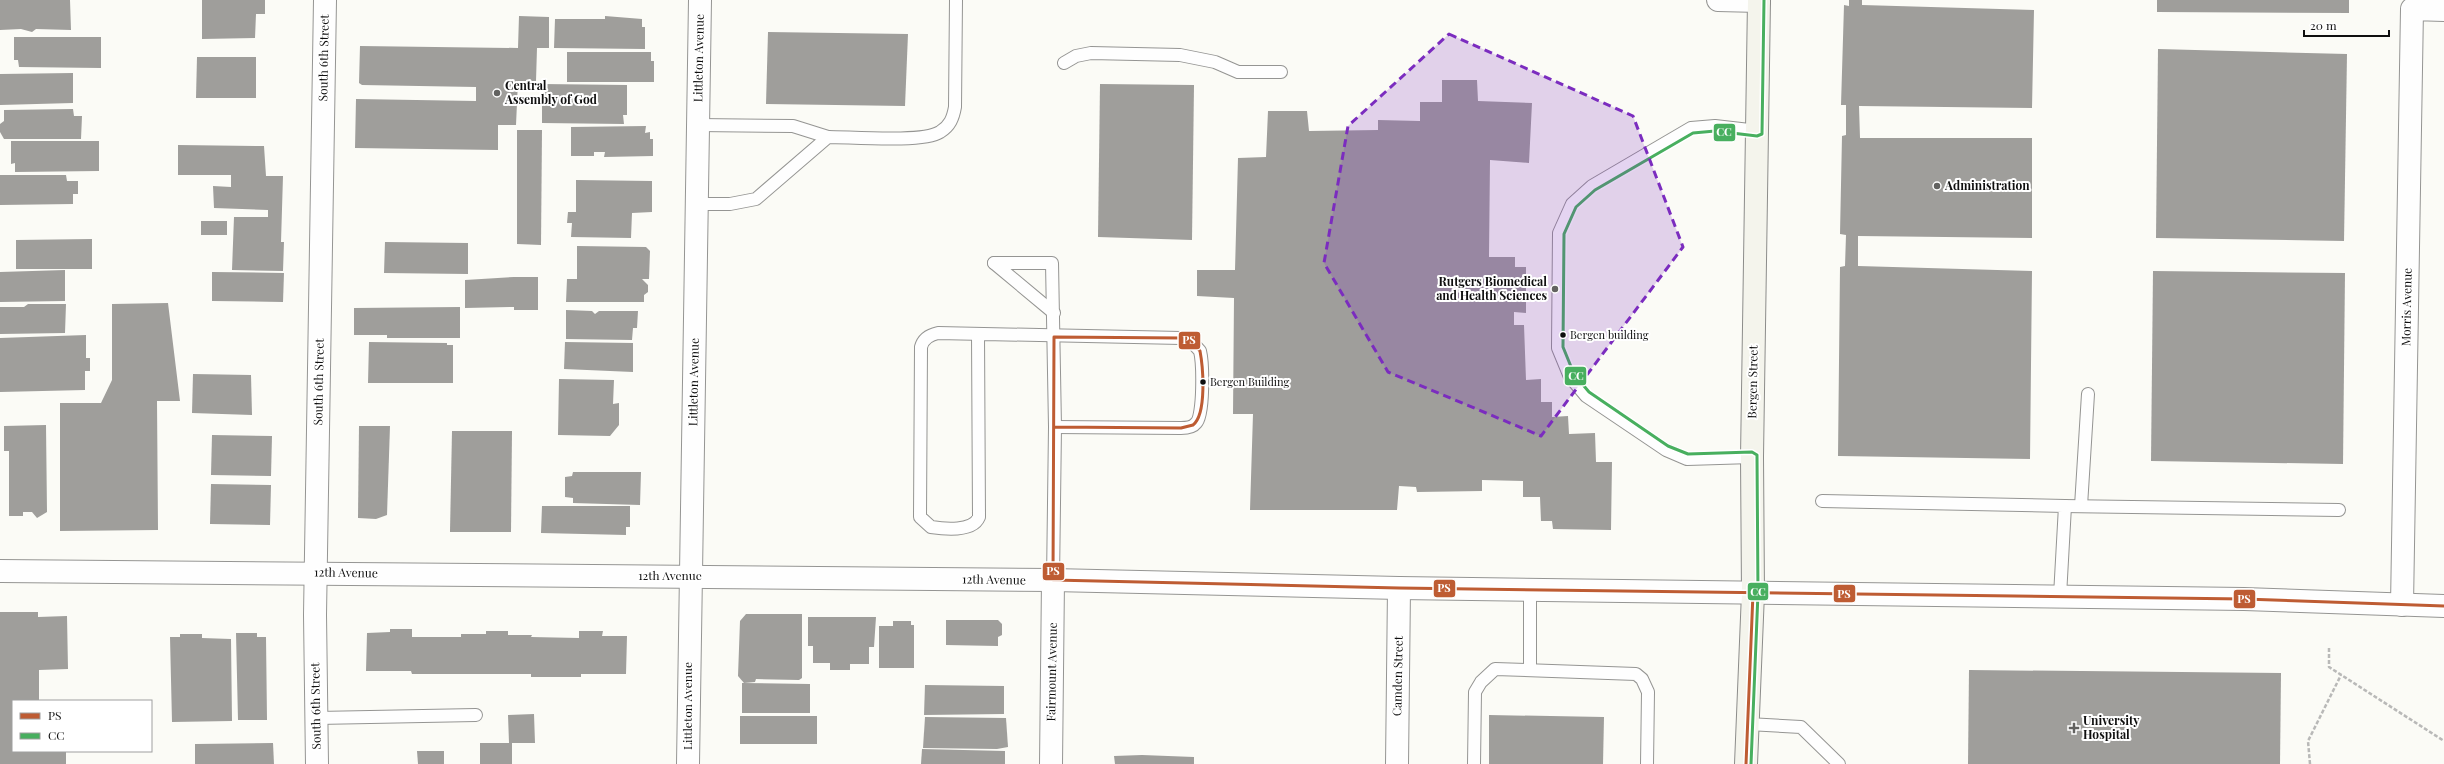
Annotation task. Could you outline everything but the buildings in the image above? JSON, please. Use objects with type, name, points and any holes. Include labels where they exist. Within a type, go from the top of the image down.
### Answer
[{"type":"main road","name":"Bergen Street","points":[[1746,764],[1753,593],[1752,457],[1758,131],[1758,0]]},
{"type":"street","name":"South 6th Street","points":[[317,764],[317,572],[325,0]]},
{"type":"street","name":"Littleton Avenue","points":[[688,764],[689,576],[698,204],[700,0]]},
{"type":"street","points":[[1718,0],[1758,0]]},
{"type":"street","name":"Morris Avenue","points":[[2402,605],[2412,9],[2444,10]]},
{"type":"street","name":"12th Avenue","points":[[0,571],[317,572],[1053,580],[1399,588],[2244,599],[2444,606]]},
{"type":"street","name":"Fairmount Avenue","points":[[1051,764],[1053,580]]},
{"type":"street","name":"Camden Street","points":[[1396,764],[1399,588]]},
{"type":"lane","points":[[698,125],[793,126],[828,137],[919,137],[939,134],[947,128],[951,122],[955,107],[956,0]]},
{"type":"lane","points":[[1064,63],[1076,56],[1091,53],[1180,55],[1215,62],[1238,72],[1281,72]]},
{"type":"lane","points":[[1752,457],[1687,459],[1666,450],[1586,396],[1570,377],[1558,348],[1560,233],[1572,204],[1592,186],[1691,128],[1715,126],[1758,131]]},
{"type":"lane","points":[[698,204],[730,204],[756,199],[828,137]]},
{"type":"lane","points":[[1053,580],[1055,427],[1054,313],[1052,263],[994,263],[1054,313]]},
{"type":"lane","points":[[978,334],[979,517],[974,524],[967,527],[931,527],[920,517],[921,347],[924,340],[934,334],[978,334],[1054,337],[1181,338],[1195,344],[1201,355],[1201,412],[1197,423],[1194,425],[1182,428],[1055,427]]},
{"type":"lane","points":[[2081,506],[2088,394]]},
{"type":"lane","points":[[1822,501],[2339,510]]},
{"type":"lane","points":[[2060,596],[2063,506]]},
{"type":"lane","points":[[1530,590],[1530,669]]},
{"type":"lane","points":[[1474,764],[1475,692],[1481,682],[1495,669],[1530,669],[1636,674],[1642,679],[1648,692],[1647,764]]},
{"type":"lane","points":[[317,718],[476,715]]},
{"type":"lane","points":[[1748,724],[1802,726],[1839,764]]},
{"type":"path","points":[[2329,648],[2329,667],[2444,741]]},
{"type":"path","points":[[2310,764],[2308,741],[2341,675]]},
{"type":"highlighted area","points":[[1449,34],[1633,116],[1683,247],[1541,436],[1388,372],[1324,263],[1348,126]]},
{"type":"transit line","name":"CC","points":[[1751,764],[1758,593],[1757,455],[1752,452],[1688,454],[1668,446],[1589,392],[1574,374],[1563,347],[1564,234],[1576,207],[1595,190],[1693,133],[1715,131],[1757,136],[1762,134],[1764,0]]},
{"type":"transit line","name":"PS","points":[[1055,427],[1181,428],[1193,425],[1197,419],[1202,401],[1203,379],[1200,351],[1191,341],[1181,338],[1054,337],[1053,580],[1399,588],[2244,599],[2444,606]]},
{"type":"transit line","name":"PS","points":[[1746,764],[1753,593]]},
{"type":"place","name":"Central Assembly of God","points":[[497,93]]},
{"type":"place","name":"Administration","points":[[1937,186]]},
{"type":"place","name":"Rutgers Biomedical and Health Sciences","points":[[1555,289]]},
{"type":"place","name":"Bergen building","points":[[1563,335]]},
{"type":"place","name":"Bergen Building","points":[[1203,382]]},
{"type":"place","name":"University Hospital","points":[[2074,728]]}]
